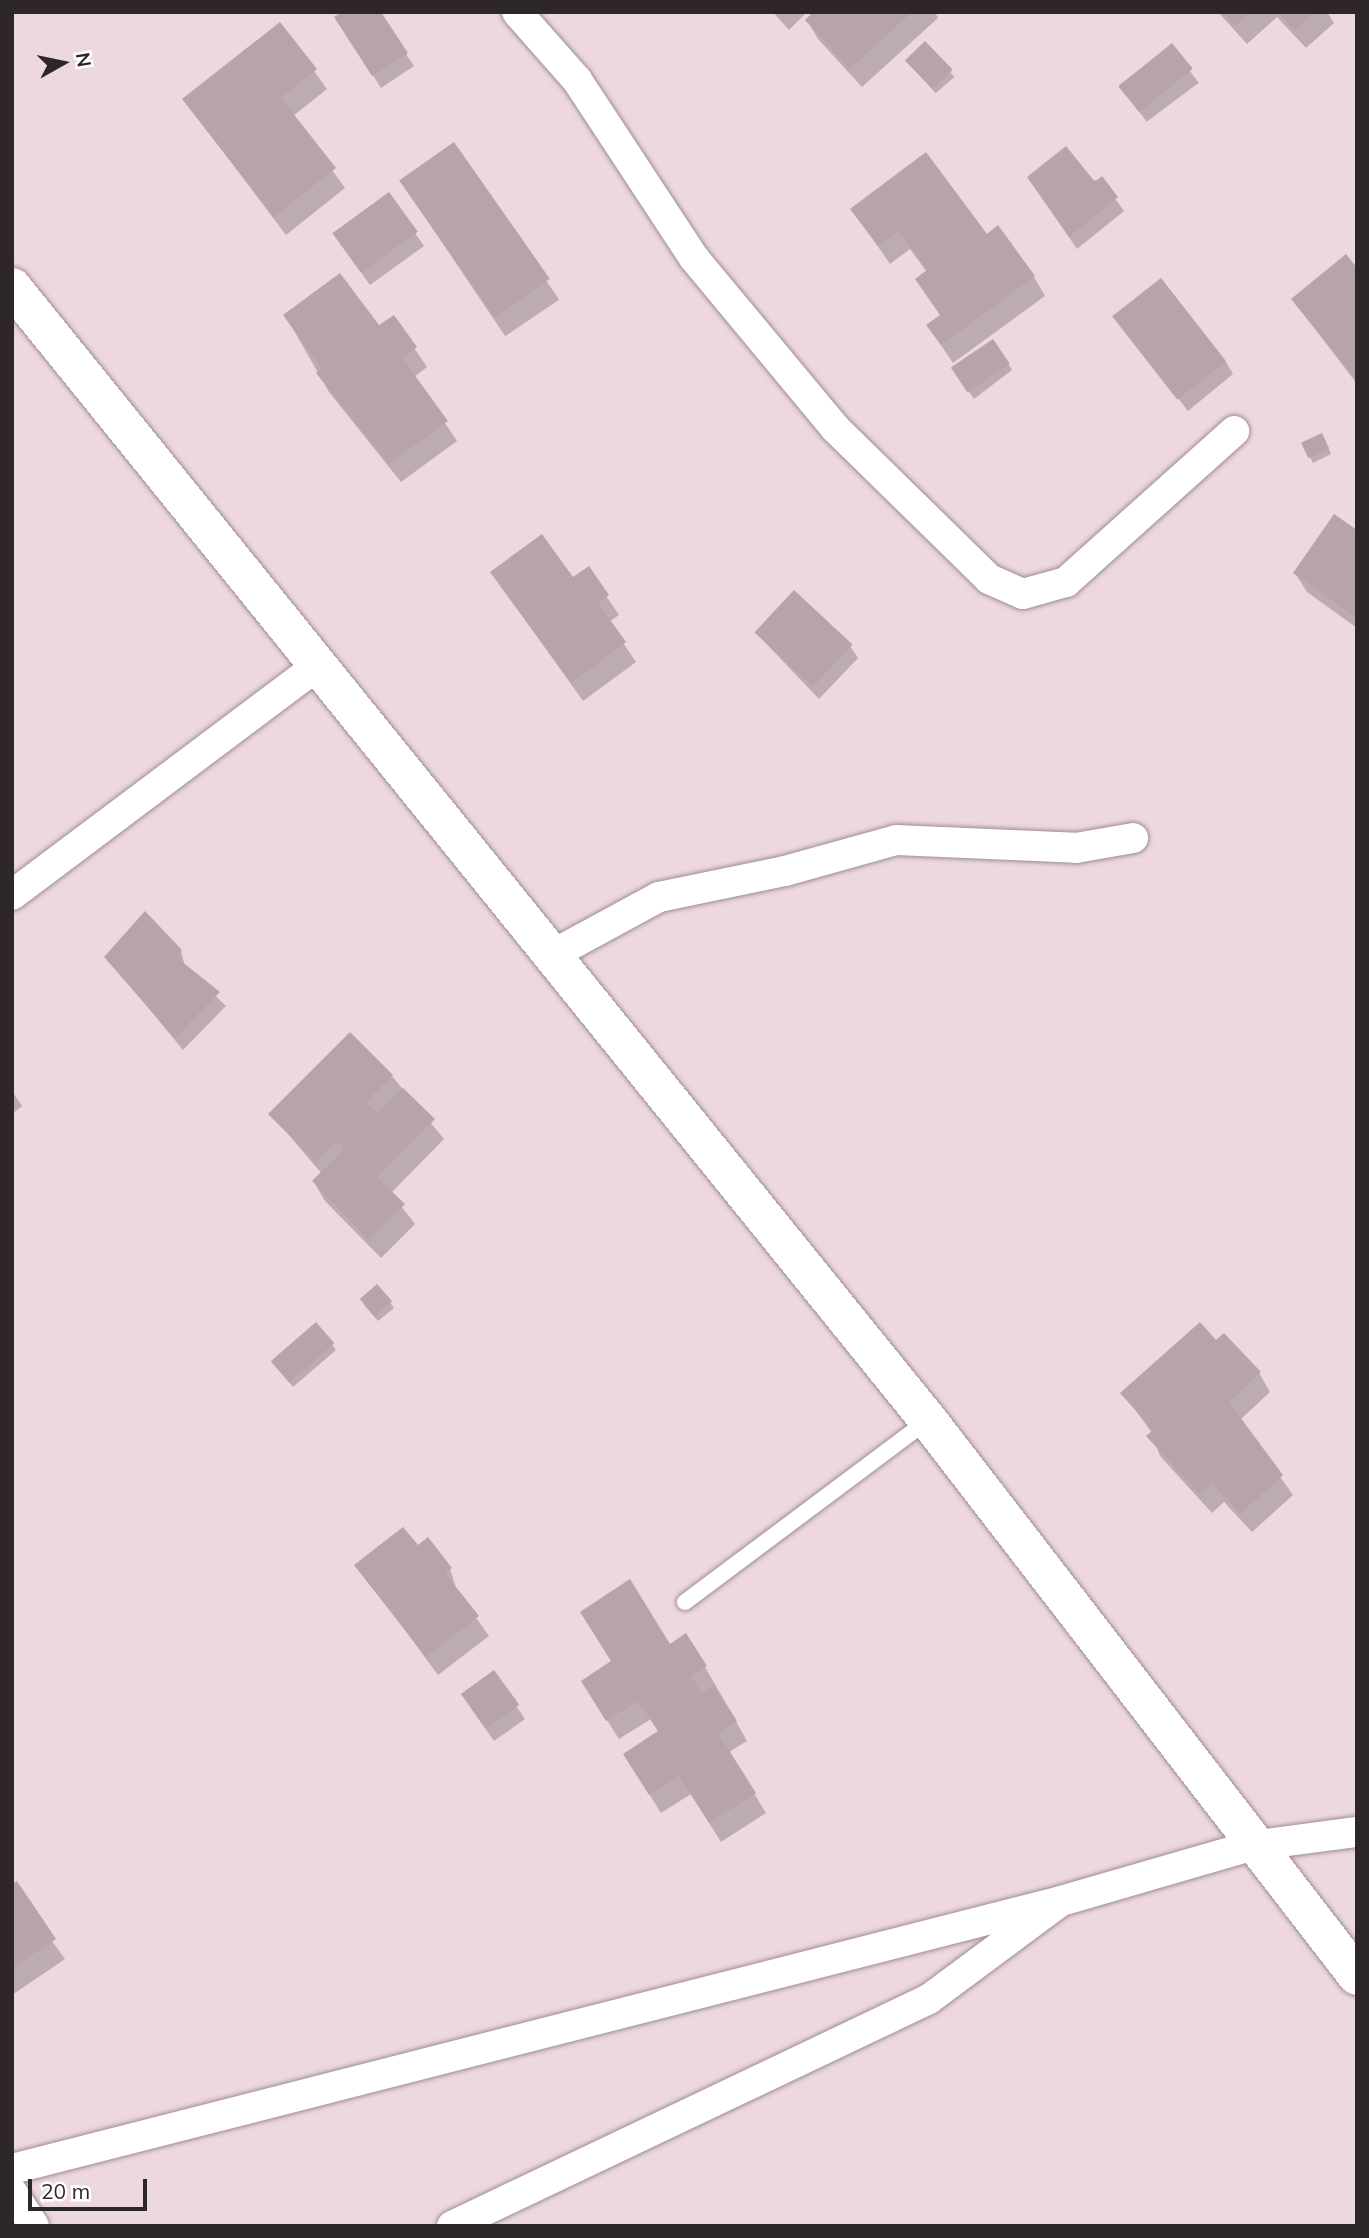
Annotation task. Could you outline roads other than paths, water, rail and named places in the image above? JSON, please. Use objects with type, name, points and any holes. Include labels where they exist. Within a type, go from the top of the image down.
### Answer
[{"type":"street","points":[[517,12],[578,79],[694,258],[835,428],[989,579],[1023,594],[1066,582],[1234,431]]},
{"type":"street","points":[[12,287],[928,1420],[1251,1846],[1357,1976]]},
{"type":"street","points":[[12,895],[317,666]]},
{"type":"street","points":[[552,955],[659,897],[785,871],[896,840],[1076,848],[1133,838]]},
{"type":"street","points":[[12,2169],[1061,1901],[1251,1846],[1357,1832]]},
{"type":"street","points":[[452,2226],[929,1999],[1061,1901]]},
{"type":"street","points":[[12,2192],[34,2226]]},
{"type":"lane","points":[[685,1602],[928,1420]]}]
